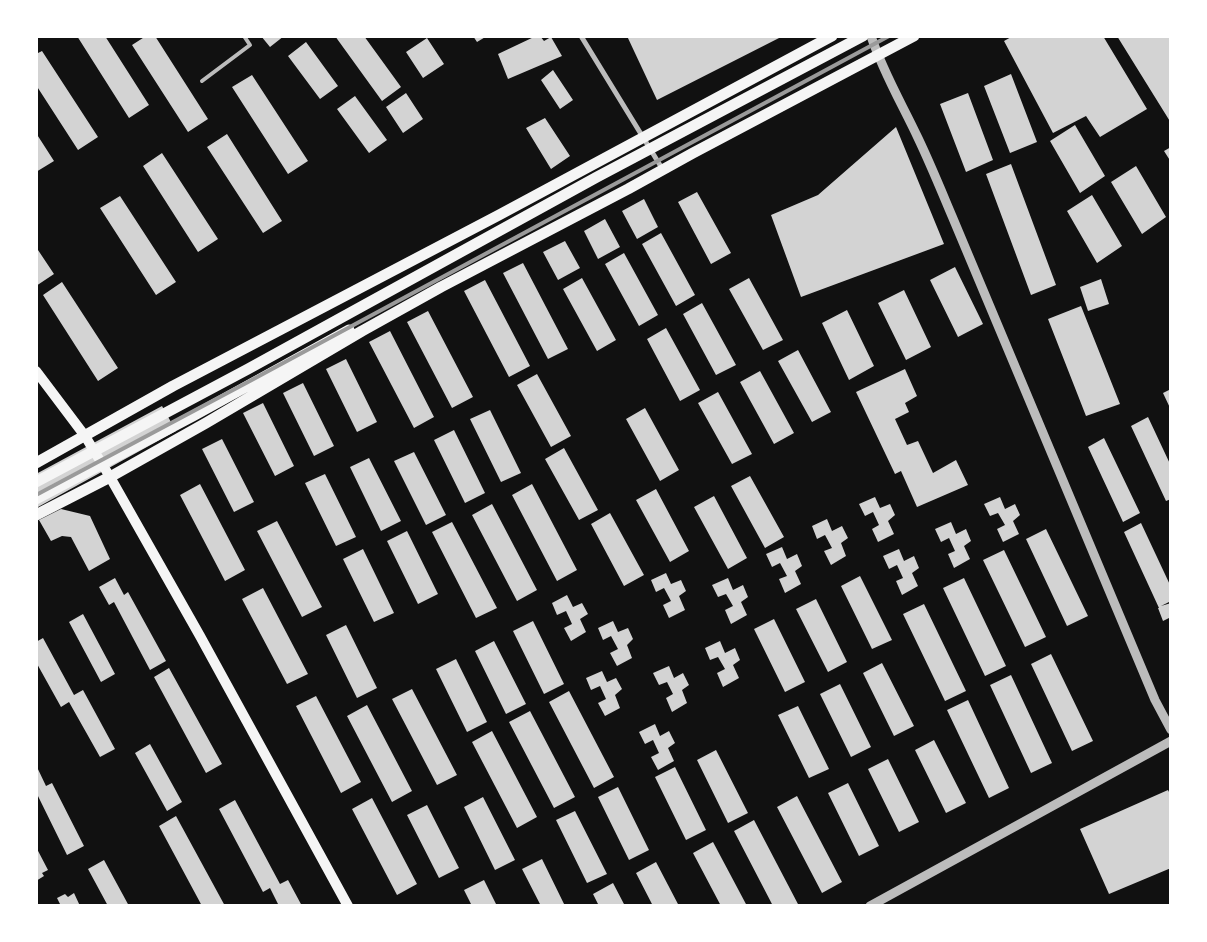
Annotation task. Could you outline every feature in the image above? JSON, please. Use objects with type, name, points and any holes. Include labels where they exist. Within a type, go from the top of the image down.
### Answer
[{"type":"main road","points":[[36,462],[172,386],[644,138],[832,36]]},
{"type":"main road","points":[[36,482],[598,177],[863,36]]},
{"type":"main road","points":[[36,499],[439,282],[583,207],[898,36]]},
{"type":"main road","points":[[36,514],[110,477],[441,287],[914,36]]},
{"type":"main road","points":[[36,370],[85,436],[110,477],[205,644],[348,906]]},
{"type":"street","points":[[581,36],[663,170]]},
{"type":"street","points":[[871,36],[885,74],[918,138],[948,207],[1152,691],[1171,730]]},
{"type":"street","points":[[870,906],[1171,741]]},
{"type":"lane","points":[[202,81],[250,45],[244,36]]},
{"type":"building","points":[[77,36],[105,36],[149,105],[129,118]]},
{"type":"building","points":[[146,36],[155,36],[208,119],[188,132],[132,45]]},
{"type":"building","points":[[261,36],[284,36],[270,47]]},
{"type":"building","points":[[335,36],[364,36],[401,87],[382,101]]},
{"type":"building","points":[[473,36],[487,36],[477,42]]},
{"type":"building","points":[[536,36],[540,36],[544,41],[551,37],[562,56],[508,79],[498,54]]},
{"type":"building","points":[[627,36],[783,36],[657,100]]},
{"type":"building","points":[[1013,36],[1103,36],[1147,109],[1100,137],[1086,116],[1053,133],[1004,41]]},
{"type":"building","points":[[1117,36],[1171,36],[1171,123]]},
{"type":"building","points":[[427,38],[444,64],[423,78],[406,52]]},
{"type":"building","points":[[306,42],[338,86],[320,99],[288,56]]},
{"type":"building","points":[[42,51],[98,137],[78,150],[36,85],[36,54]]},
{"type":"building","points":[[553,70],[573,100],[560,109],[541,80]]},
{"type":"building","points":[[1011,74],[1037,142],[1010,153],[984,86]]},
{"type":"building","points":[[252,75],[308,161],[288,174],[232,87]]},
{"type":"building","points":[[406,93],[423,119],[403,133],[386,107]]},
{"type":"building","points":[[968,93],[993,160],[966,172],[940,104]]},
{"type":"building","points":[[355,96],[387,140],[369,153],[337,109]]},
{"type":"building","points":[[545,118],[570,156],[551,169],[526,128]]},
{"type":"building","points":[[1075,125],[1105,176],[1080,193],[1050,141]]},
{"type":"building","points":[[896,127],[944,244],[801,297],[771,215],[818,195]]},
{"type":"building","points":[[36,133],[54,161],[36,172]]},
{"type":"building","points":[[227,134],[282,221],[263,233],[207,147]]},
{"type":"building","points":[[1171,147],[1171,162],[1164,151]]},
{"type":"building","points":[[162,153],[218,239],[198,252],[143,166]]},
{"type":"building","points":[[1011,164],[1056,285],[1031,295],[986,174]]},
{"type":"building","points":[[1136,166],[1166,217],[1142,234],[1111,182]]},
{"type":"building","points":[[697,192],[731,253],[711,264],[678,202]]},
{"type":"building","points":[[1092,195],[1122,246],[1097,263],[1067,211]]},
{"type":"building","points":[[120,196],[176,282],[156,295],[100,208]]},
{"type":"building","points":[[644,199],[658,227],[637,239],[622,211]]},
{"type":"building","points":[[605,219],[620,247],[598,259],[584,231]]},
{"type":"building","points":[[661,233],[695,295],[676,306],[642,244]]},
{"type":"building","points":[[565,241],[580,268],[558,280],[543,252]]},
{"type":"building","points":[[36,247],[54,274],[36,286]]},
{"type":"building","points":[[624,253],[658,315],[639,326],[605,264]]},
{"type":"building","points":[[523,263],[568,349],[548,359],[503,273]]},
{"type":"building","points":[[955,267],[983,324],[958,337],[930,280]]},
{"type":"building","points":[[582,278],[616,340],[597,351],[563,289]]},
{"type":"building","points":[[749,278],[783,340],[763,350],[729,289]]},
{"type":"building","points":[[1101,279],[1109,304],[1088,311],[1080,287]]},
{"type":"building","points":[[485,280],[530,366],[509,377],[464,291]]},
{"type":"building","points":[[62,282],[118,368],[98,381],[43,295]]},
{"type":"building","points":[[904,290],[931,347],[906,360],[878,303]]},
{"type":"building","points":[[702,303],[736,365],[716,375],[683,314]]},
{"type":"building","points":[[1081,306],[1120,404],[1086,416],[1048,319]]},
{"type":"building","points":[[847,310],[874,366],[849,380],[822,323]]},
{"type":"building","points":[[428,311],[473,397],[452,408],[407,322]]},
{"type":"building","points":[[666,328],[700,390],[680,401],[647,339]]},
{"type":"building","points":[[390,331],[434,417],[414,428],[369,342]]},
{"type":"building","points":[[798,350],[831,412],[812,422],[778,361]]},
{"type":"building","points":[[346,359],[377,422],[357,432],[326,369]]},
{"type":"building","points":[[905,369],[917,396],[905,403],[909,412],[895,419],[907,445],[918,441],[933,473],[956,460],[968,485],[917,507],[901,471],[895,474],[856,392]]},
{"type":"building","points":[[760,371],[794,433],[774,444],[740,382]]},
{"type":"building","points":[[537,374],[571,436],[551,447],[517,385]]},
{"type":"building","points":[[303,383],[334,446],[314,456],[283,393]]},
{"type":"building","points":[[1171,389],[1171,410],[1163,393]]},
{"type":"building","points":[[718,392],[752,454],[732,464],[698,403]]},
{"type":"building","points":[[263,403],[294,466],[275,476],[243,413]]},
{"type":"building","points":[[162,406],[176,431],[38,507],[36,504],[36,474]]},
{"type":"building","points":[[645,408],[679,470],[660,481],[626,419]]},
{"type":"building","points":[[490,410],[521,473],[501,482],[470,419]]},
{"type":"building","points":[[1148,417],[1171,466],[1171,499],[1166,501],[1131,426]]},
{"type":"building","points":[[454,430],[485,493],[465,503],[434,440]]},
{"type":"building","points":[[1104,438],[1140,513],[1123,522],[1088,447]]},
{"type":"building","points":[[222,439],[254,502],[234,512],[202,449]]},
{"type":"building","points":[[564,448],[598,510],[579,520],[545,459]]},
{"type":"building","points":[[414,452],[446,515],[426,525],[394,461]]},
{"type":"building","points":[[369,458],[401,521],[381,531],[350,467]]},
{"type":"building","points":[[325,474],[356,537],[336,546],[305,483]]},
{"type":"building","points":[[750,476],[784,537],[765,548],[731,486]]},
{"type":"building","points":[[200,484],[245,570],[225,581],[180,495]]},
{"type":"building","points":[[532,484],[577,570],[557,581],[512,495]]},
{"type":"building","points":[[656,489],[689,551],[670,562],[636,500]]},
{"type":"building","points":[[714,496],[747,558],[728,569],[694,507]]},
{"type":"building","points":[[875,497],[880,508],[890,504],[895,515],[888,521],[894,534],[878,542],[872,529],[879,525],[873,512],[865,516],[859,504]]},
{"type":"building","points":[[1000,497],[1005,509],[1015,504],[1020,515],[1013,521],[1019,534],[1003,542],[997,529],[1005,525],[998,513],[990,516],[984,504]]},
{"type":"building","points":[[492,504],[537,590],[517,601],[472,515]]},
{"type":"building","points":[[61,509],[90,516],[110,559],[89,571],[71,537],[62,536],[51,541],[39,520]]},
{"type":"building","points":[[610,513],[644,575],[624,586],[591,524]]},
{"type":"building","points":[[827,519],[832,531],[842,526],[848,538],[841,543],[846,556],[831,565],[824,551],[832,548],[825,535],[817,539],[812,526]]},
{"type":"building","points":[[277,521],[322,607],[302,617],[257,531]]},
{"type":"building","points":[[452,522],[497,608],[476,618],[432,532]]},
{"type":"building","points":[[951,522],[956,534],[966,529],[971,541],[964,546],[970,559],[954,568],[948,554],[955,551],[949,538],[941,542],[935,529]]},
{"type":"building","points":[[1141,523],[1171,587],[1171,601],[1161,606],[1171,603],[1171,617],[1163,621],[1159,608],[1124,532]]},
{"type":"building","points":[[1046,529],[1088,616],[1067,626],[1026,539]]},
{"type":"building","points":[[407,531],[438,594],[418,604],[387,541]]},
{"type":"building","points":[[782,547],[787,559],[797,554],[802,566],[795,571],[801,584],[785,593],[779,579],[787,576],[780,563],[772,567],[766,554]]},
{"type":"building","points":[[363,549],[394,613],[374,622],[343,559]]},
{"type":"building","points":[[899,549],[904,561],[914,556],[919,568],[912,573],[918,586],[902,595],[896,581],[903,578],[897,565],[889,569],[883,556]]},
{"type":"building","points":[[1004,550],[1046,637],[1025,647],[983,560]]},
{"type":"building","points":[[666,573],[671,584],[681,580],[686,591],[679,596],[685,610],[669,618],[663,605],[671,601],[664,588],[656,592],[651,580]]},
{"type":"building","points":[[860,576],[892,640],[872,649],[841,586]]},
{"type":"building","points":[[115,578],[124,595],[128,592],[166,661],[150,670],[114,602],[109,605],[99,587]]},
{"type":"building","points":[[728,578],[733,590],[743,585],[748,597],[741,602],[747,615],[731,624],[725,610],[733,606],[726,594],[718,597],[712,585]]},
{"type":"building","points":[[964,578],[1006,666],[985,676],[943,588]]},
{"type":"building","points":[[263,588],[308,674],[287,684],[242,599]]},
{"type":"building","points":[[567,595],[573,607],[582,603],[588,614],[580,619],[586,632],[571,641],[564,628],[572,624],[566,611],[557,615],[552,603]]},
{"type":"building","points":[[816,599],[847,662],[828,672],[796,609]]},
{"type":"building","points":[[924,604],[966,691],[945,701],[903,614]]},
{"type":"building","points":[[83,614],[115,674],[101,682],[69,622]]},
{"type":"building","points":[[774,619],[805,682],[785,692],[754,629]]},
{"type":"building","points":[[533,621],[564,684],[544,694],[513,631]]},
{"type":"building","points":[[613,621],[618,632],[628,628],[633,639],[627,645],[632,658],[617,666],[610,653],[618,649],[611,636],[603,640],[598,628]]},
{"type":"building","points":[[346,625],[377,688],[357,698],[326,635]]},
{"type":"building","points":[[43,638],[74,695],[83,690],[115,749],[100,757],[69,702],[61,707],[36,662],[36,642]]},
{"type":"building","points":[[494,641],[526,704],[506,714],[475,651]]},
{"type":"building","points":[[720,641],[725,653],[735,648],[740,660],[733,665],[739,678],[723,687],[717,673],[725,669],[718,657],[710,660],[705,648]]},
{"type":"building","points":[[1051,654],[1093,741],[1072,751],[1031,664]]},
{"type":"building","points":[[456,659],[487,722],[467,732],[436,669]]},
{"type":"building","points":[[882,663],[914,726],[894,736],[863,673]]},
{"type":"building","points":[[669,666],[674,678],[683,673],[689,685],[682,690],[687,703],[672,712],[666,698],[673,694],[667,682],[659,685],[653,673]]},
{"type":"building","points":[[169,668],[222,764],[206,773],[154,677]]},
{"type":"building","points":[[602,671],[607,682],[616,678],[622,689],[615,695],[620,708],[605,716],[598,703],[606,699],[600,686],[591,690],[586,678]]},
{"type":"building","points":[[1011,675],[1052,763],[1031,773],[990,685]]},
{"type":"building","points":[[840,684],[871,747],[851,757],[820,694]]},
{"type":"building","points":[[412,689],[457,775],[437,785],[392,699]]},
{"type":"building","points":[[569,691],[614,777],[594,788],[549,702]]},
{"type":"building","points":[[316,696],[361,782],[341,793],[296,706]]},
{"type":"building","points":[[968,700],[1009,788],[989,798],[947,710]]},
{"type":"building","points":[[367,705],[412,791],[392,802],[347,716]]},
{"type":"building","points":[[798,706],[829,769],[809,778],[778,715]]},
{"type":"building","points":[[530,711],[575,797],[554,808],[509,722]]},
{"type":"building","points":[[655,724],[660,736],[669,731],[675,743],[668,748],[674,761],[658,770],[651,757],[659,753],[653,740],[645,744],[639,732]]},
{"type":"building","points":[[492,731],[537,817],[517,828],[472,742]]},
{"type":"building","points":[[934,740],[966,803],[946,813],[915,750]]},
{"type":"building","points":[[150,744],[182,802],[167,811],[135,753]]},
{"type":"building","points":[[716,750],[748,813],[728,823],[697,760]]},
{"type":"building","points":[[888,759],[919,822],[899,832],[868,769]]},
{"type":"building","points":[[36,765],[46,786],[52,783],[84,846],[67,855],[36,792]]},
{"type":"building","points":[[675,767],[706,830],[686,840],[655,777]]},
{"type":"building","points":[[848,783],[879,846],[859,856],[828,793]]},
{"type":"building","points":[[618,787],[649,850],[629,860],[598,797]]},
{"type":"building","points":[[1168,790],[1171,796],[1171,868],[1109,894],[1080,829]]},
{"type":"building","points":[[797,796],[842,882],[822,893],[777,807]]},
{"type":"building","points":[[483,797],[515,860],[495,870],[464,807]]},
{"type":"building","points":[[372,798],[417,884],[397,895],[352,809]]},
{"type":"building","points":[[235,800],[280,884],[288,880],[302,906],[279,906],[270,888],[263,892],[219,809]]},
{"type":"building","points":[[427,805],[459,868],[439,878],[407,815]]},
{"type":"building","points":[[575,811],[607,874],[587,883],[556,820]]},
{"type":"building","points":[[176,816],[225,906],[202,906],[159,826]]},
{"type":"building","points":[[754,820],[799,906],[773,906],[734,831]]},
{"type":"building","points":[[713,842],[747,906],[721,906],[693,853]]},
{"type":"building","points":[[36,847],[48,870],[42,873],[44,876],[36,881]]},
{"type":"building","points":[[542,859],[565,906],[541,906],[522,869]]},
{"type":"building","points":[[104,860],[129,906],[108,906],[88,869]]},
{"type":"building","points":[[656,862],[679,906],[653,906],[636,873]]},
{"type":"building","points":[[484,880],[497,906],[472,906],[464,890]]},
{"type":"building","points":[[613,883],[625,906],[599,906],[593,894]]},
{"type":"building","points":[[74,893],[80,906],[61,906],[57,898],[65,894],[68,897]]},
{"type":"railway","points":[[36,495],[889,36]]}]
